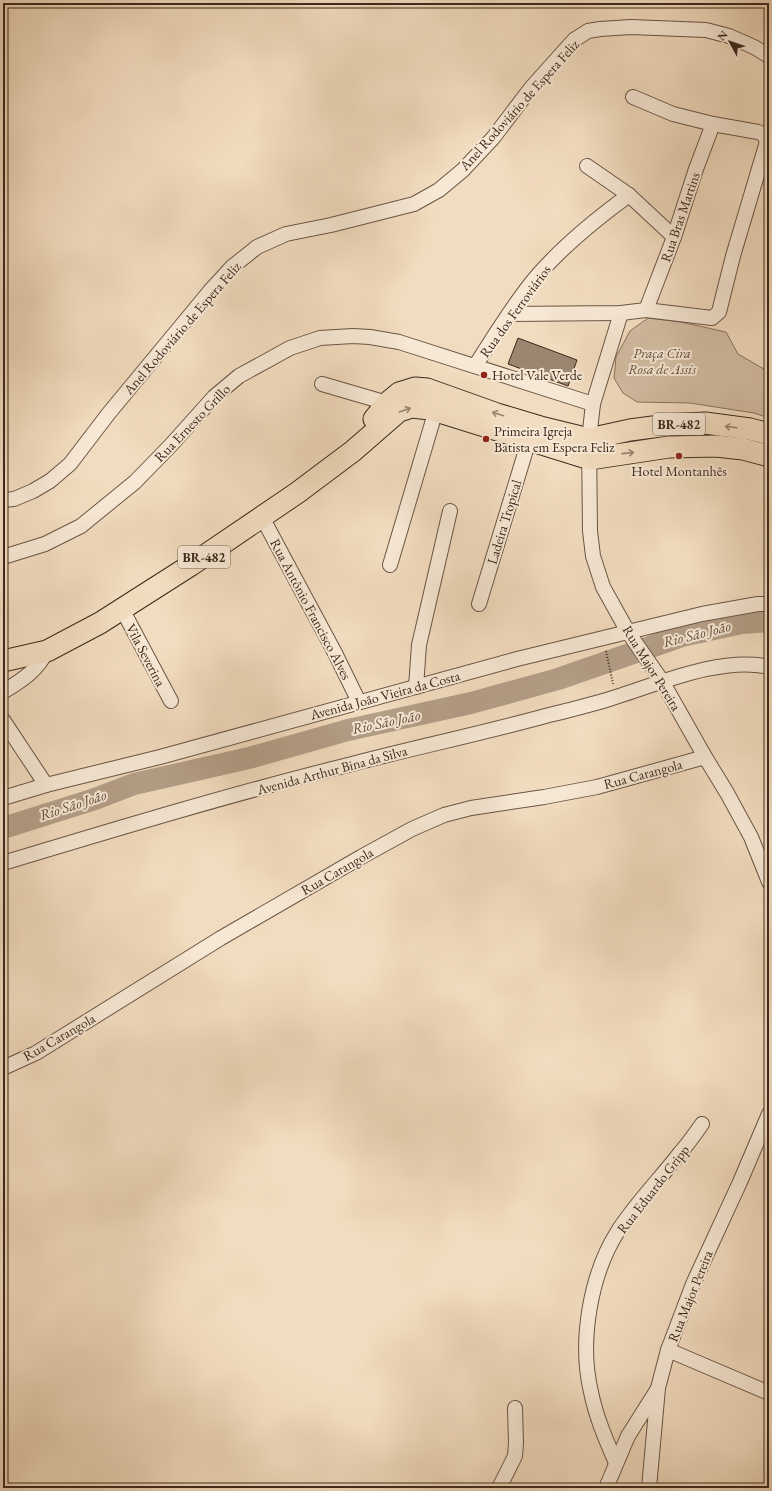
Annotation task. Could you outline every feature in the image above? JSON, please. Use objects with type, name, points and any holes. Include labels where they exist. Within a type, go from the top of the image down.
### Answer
[{"type":"highway","name":"BR-482","points":[[353,451],[376,415],[387,403],[399,393],[415,388],[427,389],[497,414],[544,428],[589,449],[630,430],[653,427],[705,423],[750,429],[769,434]]},
{"type":"highway","name":"BR-482","points":[[3,661],[47,651],[68,641],[122,609],[262,517],[353,451],[399,412],[412,407],[436,410],[529,440],[589,449],[716,446],[743,449],[769,456]]},
{"type":"street","name":"Anel Rodoviário de Espera Feliz","points":[[3,500],[14,499],[33,491],[50,481],[70,464],[109,413],[210,291],[232,267],[257,247],[286,234],[331,225],[414,204],[439,190],[462,170],[492,138],[531,88],[574,40],[588,31],[631,27],[706,30],[729,36],[754,47],[769,56]]},
{"type":"street","points":[[509,314],[622,313],[646,310],[709,318],[715,317],[721,308],[733,256],[766,145],[766,139],[761,133],[713,124],[673,114],[633,97]]},
{"type":"street","name":"Rua Bras Martins","points":[[646,310],[674,237],[696,169],[713,124]]},
{"type":"street","points":[[587,166],[629,195],[674,237]]},
{"type":"street","name":"Rua dos Ferroviários","points":[[475,366],[509,314],[537,276],[575,237],[629,195]]},
{"type":"street","points":[[589,449],[593,404],[622,313]]},
{"type":"street","name":"Rua Ernesto Grillo","points":[[3,557],[45,544],[81,526],[134,482],[171,445],[214,397],[239,376],[290,348],[320,338],[352,336],[370,337],[398,342],[593,404]]},
{"type":"street","points":[[322,384],[387,403]]},
{"type":"street","points":[[390,565],[436,410]]},
{"type":"street","name":"Ladeira Tropical","points":[[479,604],[529,440]]},
{"type":"street","name":"Rua Major Pereira","points":[[589,449],[590,531],[593,556],[603,587],[630,636],[662,682],[727,793],[751,837],[769,882]]},
{"type":"street","points":[[416,687],[419,645],[450,511]]},
{"type":"street","name":"Rua Antônio Francisco Alves","points":[[262,517],[335,653],[359,702]]},
{"type":"street","name":"Avenida João Vieira da Costa","points":[[3,798],[46,785],[160,757],[517,659],[630,636],[702,614],[758,604],[769,604]]},
{"type":"street","name":"Vila Severina","points":[[122,609],[171,701]]},
{"type":"street","points":[[3,692],[34,671],[47,651]]},
{"type":"street","name":"Avenida Arthur Bina da Silva","points":[[3,863],[131,824],[350,764],[580,707],[717,666],[744,664],[769,667]]},
{"type":"street","points":[[3,720],[46,785]]},
{"type":"street","name":"Rua Carangola","points":[[3,1068],[36,1053],[221,938],[412,829],[444,815],[471,808],[597,787],[705,757]]},
{"type":"street","name":"Rua Major Pereira","points":[[649,1488],[658,1388],[668,1350],[694,1284],[769,1114]]},
{"type":"street","name":"Rua Eduardo Gripp","points":[[616,1463],[601,1426],[590,1392],[587,1368],[587,1341],[592,1296],[598,1272],[618,1232],[638,1204],[681,1153],[702,1124]]},
{"type":"street","points":[[668,1350],[769,1394]]},
{"type":"street","points":[[606,1488],[628,1436],[658,1388]]},
{"type":"street","points":[[499,1488],[515,1456],[515,1408]]},
{"type":"path","points":[[606,652],[613,683]]},
{"type":"green space","name":"Praça Cira Rosa de Assis","points":[[648,318],[681,322],[726,332],[738,354],[769,372],[769,418],[754,413],[690,403],[637,402],[623,393],[614,378],[616,357],[630,331]]},
{"type":"building","points":[[518,338],[577,360],[568,386],[508,364]]},
{"type":"waterway","name":"Rio São João","points":[[3,828],[95,799],[134,784],[249,758],[348,730],[471,703],[558,679],[682,636],[742,623],[769,621]]},
{"type":"place","name":"Hotel Vale Verde","points":[[484,375]]},
{"type":"place","name":"Primeira Igreja Batista em Espera Feliz","points":[[486,439]]},
{"type":"place","name":"Hotel Montanhês","points":[[679,456]]}]
